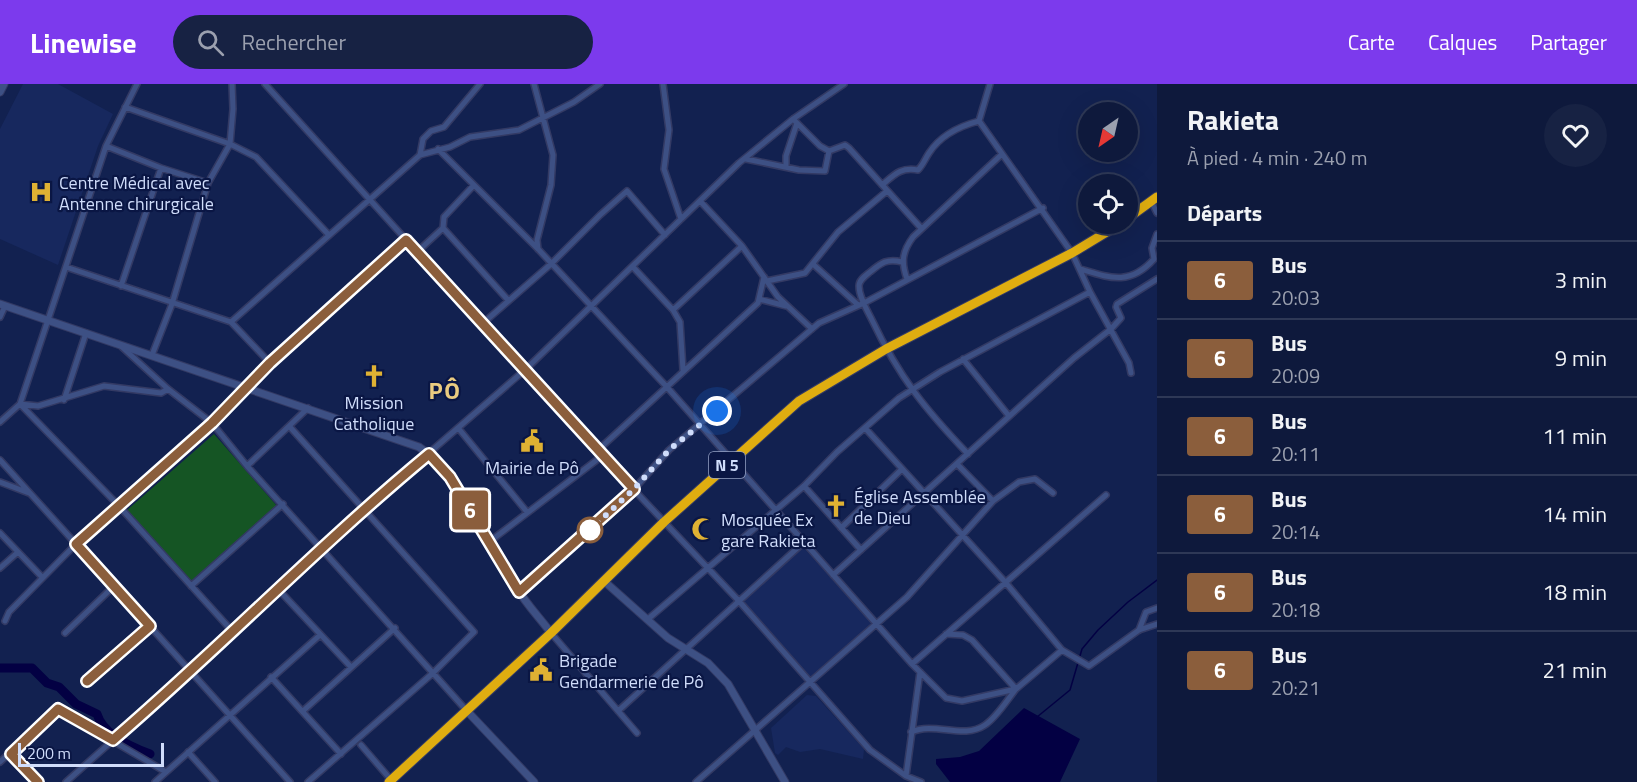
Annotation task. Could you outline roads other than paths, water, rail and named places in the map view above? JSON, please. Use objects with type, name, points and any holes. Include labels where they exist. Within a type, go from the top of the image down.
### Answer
[{"type":"highway","points":[[1138,211],[1154,199]]},
{"type":"highway","name":"N 5","points":[[391,781],[551,633],[664,522],[799,401],[886,350],[1072,253],[1103,234]]},
{"type":"main road","points":[[0,92],[4,84]]},
{"type":"main road","points":[[2,305],[216,377],[244,390],[308,408],[403,440],[429,454],[450,477],[519,592],[551,633]]},
{"type":"main road","points":[[604,581],[668,638],[719,673],[784,782]]},
{"type":"main road","points":[[467,711],[534,782]]},
{"type":"street","points":[[0,422],[20,404],[106,146],[137,84]]},
{"type":"street","points":[[152,355],[172,304],[208,183],[230,144],[233,109],[232,84]]},
{"type":"street","points":[[265,84],[482,324],[526,369],[597,451],[707,570],[738,600],[808,683],[870,750],[906,776],[921,782]]},
{"type":"street","points":[[472,92],[473,84]]},
{"type":"street","points":[[420,155],[423,139],[431,130],[444,127],[480,84]]},
{"type":"street","points":[[534,84],[553,155],[551,185],[537,240],[538,249]]},
{"type":"street","points":[[231,322],[420,155],[450,147],[470,137],[519,130],[600,84]]},
{"type":"street","points":[[663,84],[669,130],[664,169],[681,219]]},
{"type":"street","points":[[66,782],[192,670],[321,547],[526,369],[745,159],[844,84]]},
{"type":"street","points":[[979,121],[990,84]]},
{"type":"street","points":[[125,107],[230,144],[256,157],[328,234]]},
{"type":"street","points":[[795,121],[820,146],[829,151],[845,145],[921,228]]},
{"type":"street","points":[[786,166],[786,156],[795,121]]},
{"type":"street","points":[[979,121],[1043,208],[1072,253],[1089,292],[1129,363],[1131,373]]},
{"type":"street","points":[[882,185],[901,170],[906,168],[918,170],[929,152],[948,135],[961,126],[979,121]]},
{"type":"street","points":[[106,146],[161,168],[208,183]]},
{"type":"street","points":[[438,149],[538,249],[666,386],[733,460],[774,511],[912,664],[946,698],[962,701],[1016,689]]},
{"type":"street","points":[[745,159],[799,170],[825,171],[829,151]]},
{"type":"street","points":[[907,279],[902,262],[906,247],[921,228],[1002,154]]},
{"type":"street","points":[[121,286],[161,168]]},
{"type":"street","points":[[417,252],[443,228],[444,217],[474,186]]},
{"type":"street","points":[[482,324],[551,264],[627,191],[665,235]]},
{"type":"street","points":[[766,279],[797,277],[814,265],[838,232],[887,191]]},
{"type":"street","points":[[1154,199],[1157,213]]},
{"type":"street","points":[[700,201],[742,246],[789,306],[812,329]]},
{"type":"street","points":[[519,592],[634,489],[669,450],[812,329],[1043,208]]},
{"type":"street","points":[[443,228],[508,300]]},
{"type":"street","points":[[1080,269],[1116,279],[1127,277],[1154,259],[1152,248],[1157,234]]},
{"type":"street","points":[[5,621],[9,612],[41,576],[212,423],[270,363],[406,240]]},
{"type":"street","points":[[673,310],[742,246]]},
{"type":"street","points":[[860,304],[860,281],[883,261],[891,259],[902,262]]},
{"type":"street","points":[[814,265],[860,304],[911,390],[968,454]]},
{"type":"street","points":[[66,267],[231,322],[270,363]]},
{"type":"street","points":[[633,267],[673,310],[680,322],[683,370]]},
{"type":"street","points":[[597,451],[732,327],[759,299],[766,279]]},
{"type":"street","points":[[833,576],[1074,358],[1111,329],[1120,318],[1117,304],[1157,279]]},
{"type":"street","points":[[648,619],[804,486],[865,428],[911,390],[963,359],[1089,292]]},
{"type":"street","points":[[759,299],[789,306]]},
{"type":"street","points":[[0,316],[2,305]]},
{"type":"street","points":[[64,400],[86,333]]},
{"type":"street","points":[[120,346],[168,389],[212,423],[247,466],[395,628],[467,711]]},
{"type":"street","points":[[963,359],[1010,416]]},
{"type":"street","points":[[20,404],[38,406],[104,386],[161,393],[168,389]]},
{"type":"street","points":[[20,404],[119,506],[233,632]]},
{"type":"street","points":[[247,466],[308,408]]},
{"type":"street","points":[[290,427],[474,630],[474,634],[433,673],[308,782]]},
{"type":"street","points":[[865,428],[1006,583],[1062,650],[1089,666],[1139,630],[1157,624]]},
{"type":"street","points":[[459,429],[527,512]]},
{"type":"street","points":[[489,542],[602,456]]},
{"type":"street","points":[[0,460],[192,670],[290,782]]},
{"type":"street","points":[[957,464],[993,501]]},
{"type":"street","points":[[841,528],[902,469]]},
{"type":"street","points":[[696,782],[907,597],[993,501],[1019,482],[1035,479],[1053,493]]},
{"type":"street","points":[[0,482],[31,494]]},
{"type":"street","points":[[804,486],[861,550]]},
{"type":"street","points":[[912,664],[1106,495]]},
{"type":"street","points":[[191,586],[283,504]]},
{"type":"street","points":[[0,533],[41,576]]},
{"type":"street","points":[[618,711],[803,543]]},
{"type":"street","points":[[0,568],[18,552]]},
{"type":"street","points":[[64,633],[114,585]]},
{"type":"street","points":[[277,588],[351,668]]},
{"type":"street","points":[[1139,630],[1146,612],[1157,608]]},
{"type":"street","points":[[87,681],[150,626]]},
{"type":"street","points":[[303,711],[395,628]]},
{"type":"street","points":[[551,633],[637,733]]},
{"type":"street","points":[[946,634],[963,635],[972,640],[1016,689]]},
{"type":"street","points":[[155,782],[320,635]]},
{"type":"street","points":[[911,732],[934,729],[971,731],[986,724],[1016,689],[1062,650]]},
{"type":"street","points":[[906,776],[920,672]]},
{"type":"street","points":[[271,677],[341,754]]},
{"type":"street","points":[[0,762],[58,709],[115,737],[166,772]]},
{"type":"street","points":[[361,745],[362,735]]},
{"type":"street","points":[[352,744],[361,745],[391,781]]},
{"type":"street","points":[[188,752],[215,782]]},
{"type":"street","points":[[11,754],[38,782]]},
{"type":"waterway","points":[[1037,717],[1070,690],[1082,649],[1098,630],[1128,602],[1157,580]]},
{"type":"waterway","points":[[0,668],[32,668],[47,683],[59,687],[76,704],[97,714],[111,734],[150,754]]},
{"type":"place","name":"Centre Médical avec Antenne chirurgicale","points":[[41,192]]},
{"type":"place","name":"Mission Catholique","points":[[374,376]]},
{"type":"place","name":"Mairie de Pô","points":[[532,441]]},
{"type":"place","name":"Église Assemblée de Dieu","points":[[836,506]]},
{"type":"place","name":"Mosquée Ex gare Rakieta","points":[[703,529]]},
{"type":"place","name":"Brigade Gendarmerie de Pô","points":[[541,670]]},
{"type":"district","name":"PÔ","points":[[445,390]]}]
